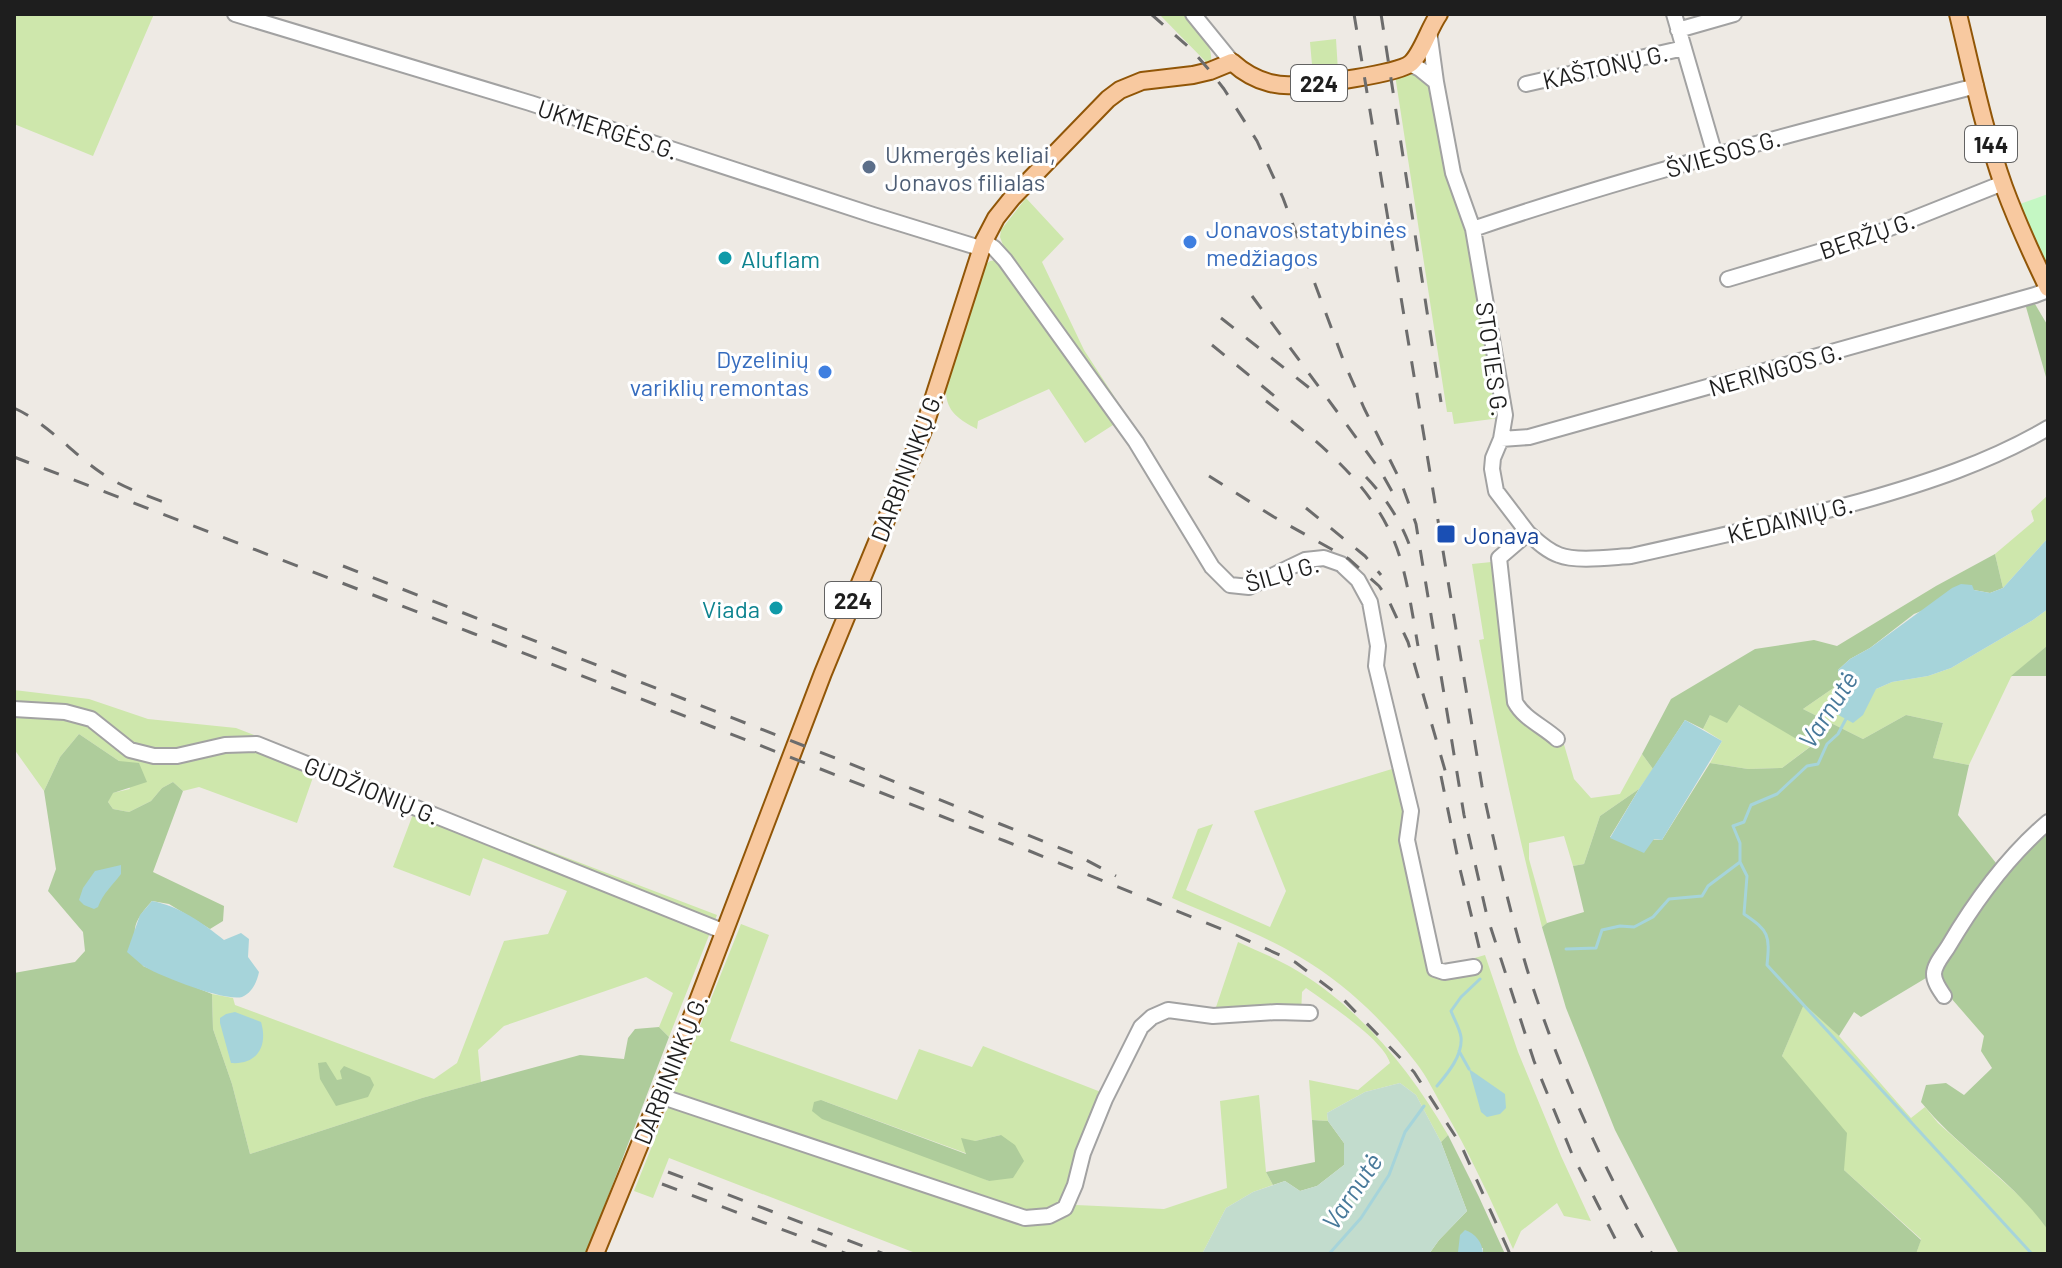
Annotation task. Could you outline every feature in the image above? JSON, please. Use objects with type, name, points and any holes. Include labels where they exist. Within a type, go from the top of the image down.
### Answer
[{"type":"main road","points":[[1410,64],[1439,14]]},
{"type":"main road","name":"144","points":[[1958,14],[2003,183],[2048,289]]},
{"type":"main road","name":"DARBININKŲ G.","points":[[595,1254],[725,932],[818,686],[924,428],[982,245],[996,218],[1012,198],[1120,90],[1142,81],[1210,71],[1232,62]]},
{"type":"main road","name":"224","points":[[1232,62],[1253,78],[1292,86],[1390,71],[1410,64]]},
{"type":"street","name":"UKMERGĖS G.","points":[[235,14],[530,103],[873,215],[982,245]]},
{"type":"street","points":[[1193,14],[1232,62]]},
{"type":"street","points":[[1674,14],[1715,155]]},
{"type":"street","name":"KAŠTONŲ G.","points":[[1678,30],[1734,14]]},
{"type":"street","name":"STOTIES G.","points":[[1429,29],[1453,173],[1473,229],[1505,415],[1501,439],[1493,458],[1496,491],[1528,533]]},
{"type":"street","name":"KAŠTONŲ G.","points":[[1526,84],[1684,48]]},
{"type":"street","points":[[1410,64],[1436,82]]},
{"type":"street","name":"ŠVIESOS G.","points":[[1473,229],[1715,155],[1976,86]]},
{"type":"street","name":"BERŽŲ G.","points":[[1728,279],[1865,238],[2003,183]]},
{"type":"street","name":"ŠILŲ G.","points":[[982,245],[994,248],[1005,260],[1136,442],[1212,567],[1230,585],[1249,587],[1305,560],[1324,558],[1341,564],[1358,580],[1370,602],[1378,646],[1376,666],[1411,811],[1407,840],[1435,969],[1444,972],[1474,967]]},
{"type":"street","name":"NERINGOS G.","points":[[1501,439],[1529,437],[2048,289]]},
{"type":"street","name":"KĖDAINIŲ G.","points":[[1528,533],[1562,557],[1631,556],[1826,511],[1917,485],[1986,459],[2048,428]]},
{"type":"street","points":[[1528,533],[1499,558],[1515,702],[1527,718],[1544,726],[1557,739]]},
{"type":"street","name":"GUDŽIONIŲ G.","points":[[14,709],[65,712],[91,719],[130,750],[154,756],[177,756],[225,745],[257,744],[725,932]]},
{"type":"street","points":[[1944,996],[1933,971],[1986,889],[2048,822]]},
{"type":"street","points":[[660,1096],[1025,1218],[1049,1216],[1065,1208],[1105,1099],[1141,1027],[1152,1017],[1168,1010],[1213,1016],[1310,1013]]},
{"type":"green space","points":[[14,14],[154,14],[93,156],[14,124]]},
{"type":"green space","points":[[1159,14],[1183,14],[1206,41],[1211,60],[1207,63]]},
{"type":"green space","points":[[1336,39],[1338,71],[1313,76],[1310,42]]},
{"type":"green space","points":[[1415,74],[1427,83],[1434,99],[1446,175],[1470,245],[1500,418],[1454,424],[1452,412],[1447,412],[1395,75]]},
{"type":"green space","points":[[2048,194],[2048,269],[2017,205]]},
{"type":"green space","points":[[1026,198],[1064,239],[1042,262],[1084,350],[1127,416],[1085,443],[1049,389],[978,421],[977,429],[955,414],[948,405],[946,391],[976,284],[984,266],[996,260],[1004,248],[1001,230]]},
{"type":"green space","points":[[2027,303],[2035,304],[2048,326],[2046,377],[2026,307]]},
{"type":"green space","points":[[2048,495],[2048,538],[2003,588],[1995,554],[2034,521],[2031,511]]},
{"type":"green space","points":[[1995,554],[2003,588],[1990,593],[1974,590],[1914,614],[1870,648],[1850,659],[1838,670],[1842,682],[1803,709],[1863,739],[1906,715],[1943,723],[1933,758],[1969,765],[1958,815],[1996,863],[2010,864],[2048,827],[2048,1230],[2019,1196],[1921,1102],[1926,1085],[1946,1083],[1964,1095],[1992,1068],[1981,1051],[1984,1036],[1931,975],[1861,1017],[1854,1012],[1839,1036],[1804,1004],[1782,1056],[1847,1133],[1844,1170],[1921,1240],[1916,1254],[1679,1254],[1615,1130],[1566,1008],[1542,927],[1584,912],[1573,866],[1584,864],[1600,816],[1639,789],[1610,837],[1662,840],[1710,763],[1748,769],[1782,768],[1810,747],[1739,705],[1727,723],[1710,715],[1703,729],[1685,720],[1653,769],[1642,754],[1671,699],[1755,649],[1814,640],[1837,646]]},
{"type":"green space","points":[[1501,561],[1518,696],[1527,715],[1563,741],[1574,779],[1591,798],[1620,794],[1642,754],[1653,769],[1639,789],[1600,816],[1584,864],[1573,866],[1564,836],[1529,843],[1529,859],[1547,923],[1542,927],[1508,784],[1479,640],[1484,639],[1472,564]]},
{"type":"green space","points":[[2048,609],[2048,645],[2011,677],[1969,765],[1933,758],[1943,723],[1906,715],[1863,739],[1803,709],[1842,682],[1846,696],[1951,668]]},
{"type":"green space","points":[[2048,645],[2048,676],[2011,676]]},
{"type":"green space","points":[[14,690],[89,699],[148,719],[236,728],[319,760],[297,823],[199,787],[183,791],[173,782],[162,788],[151,801],[129,812],[113,809],[108,802],[112,793],[130,789],[119,761],[79,734],[60,757],[44,791],[14,749]]},
{"type":"green space","points":[[1739,705],[1811,746],[1782,768],[1748,769],[1710,763],[1722,741],[1703,729],[1710,715]]},
{"type":"green space","points":[[79,734],[119,761],[139,763],[147,782],[113,793],[108,802],[113,809],[129,812],[151,801],[162,788],[173,782],[183,791],[153,872],[224,906],[223,921],[210,929],[169,904],[152,901],[139,918],[135,938],[143,966],[212,994],[213,1029],[232,1084],[250,1154],[422,1098],[580,1055],[624,1059],[628,1038],[635,1029],[659,1027],[669,1037],[586,1254],[14,1254],[14,973],[75,962],[85,951],[83,932],[48,891],[56,869],[44,791],[60,757]]},
{"type":"green space","points":[[1405,765],[1412,841],[1441,961],[1447,966],[1485,955],[1518,1052],[1591,1221],[1564,1216],[1557,1203],[1521,1231],[1513,1249],[1471,1159],[1427,1079],[1405,1048],[1378,1019],[1333,979],[1285,948],[1172,898],[1198,829],[1213,824],[1186,890],[1270,927],[1286,891],[1254,811]]},
{"type":"green space","points":[[418,801],[717,915],[669,1037],[659,1027],[673,993],[646,977],[504,1026],[478,1050],[481,1082],[250,1154],[232,1084],[213,1029],[212,994],[233,998],[235,1005],[434,1079],[457,1063],[504,941],[548,934],[567,891],[483,858],[470,896],[393,867]]},
{"type":"green space","points":[[741,924],[769,935],[730,1041],[897,1100],[919,1049],[972,1067],[983,1046],[1106,1094],[1083,1169],[1076,1205],[1164,1209],[1227,1188],[1220,1101],[1259,1095],[1266,1172],[1273,1185],[1253,1192],[1226,1208],[1202,1254],[918,1254],[669,1158],[653,1198],[634,1191]],"holes":[[[821,1100],[968,1154],[975,1141],[1001,1135],[989,1181]]]},
{"type":"green space","points":[[1238,942],[1314,981],[1359,1019],[1398,1062],[1448,1135],[1441,1142],[1416,1095],[1400,1083],[1365,1092],[1327,1113],[1328,1121],[1312,1120],[1309,1080],[1358,1090],[1390,1063],[1366,1033],[1306,988],[1302,992],[1301,1016],[1213,1016]]},
{"type":"green space","points":[[1804,1003],[1839,1036],[1911,1118],[1925,1107],[1938,1123],[2034,1209],[2048,1230],[2048,1254],[1916,1254],[1921,1239],[1844,1170],[1782,1056]]},
{"type":"green space","points":[[326,1062],[337,1080],[342,1079],[340,1071],[344,1066],[370,1077],[374,1085],[368,1097],[336,1106],[320,1079],[318,1063]]},
{"type":"green space","points":[[1400,1083],[1416,1095],[1441,1142],[1467,1211],[1429,1254],[1202,1254],[1226,1208],[1253,1192],[1285,1181],[1300,1191],[1317,1186],[1344,1165],[1344,1143],[1328,1121],[1327,1113],[1365,1092]]},
{"type":"green space","points":[[821,1100],[966,1154],[961,1138],[975,1141],[1001,1135],[1015,1145],[1024,1161],[1013,1178],[989,1181],[822,1119],[812,1111],[814,1102]]},
{"type":"green space","points":[[1312,1120],[1328,1121],[1344,1143],[1344,1165],[1317,1186],[1300,1191],[1285,1181],[1273,1185],[1266,1172],[1315,1162]]},
{"type":"green space","points":[[1448,1135],[1505,1254],[1483,1254],[1483,1248],[1458,1252],[1460,1254],[1429,1254],[1467,1211],[1441,1142]]},
{"type":"water","points":[[2048,538],[2048,609],[1951,668],[1928,676],[1892,682],[1876,689],[1863,715],[1853,723],[1833,712],[1846,696],[1838,670],[1850,659],[1952,588],[1961,584],[1972,585],[1974,590],[1990,593],[2003,588]]},
{"type":"water","points":[[1685,720],[1722,741],[1662,840],[1654,839],[1644,853],[1610,838],[1639,789]]},
{"type":"water","points":[[121,865],[121,874],[98,907],[94,909],[79,900],[95,871]]},
{"type":"water","points":[[152,901],[190,916],[224,940],[241,933],[249,939],[248,957],[259,972],[251,990],[242,997],[207,992],[142,965],[127,952],[140,915]]},
{"type":"water","points":[[235,1012],[261,1022],[263,1030],[259,1052],[240,1063],[231,1063],[220,1023],[220,1018]]},
{"type":"water","points":[[1469,1069],[1505,1094],[1506,1108],[1500,1114],[1487,1117],[1481,1112]]},
{"type":"water","points":[[1465,1230],[1478,1239],[1483,1254],[1458,1252],[1460,1235]]},
{"type":"waterway","name":"Varnutė","points":[[1566,949],[1596,948],[1602,930],[1634,927],[1653,917],[1669,899],[1702,896],[1708,886],[1740,862],[1740,843],[1733,826],[1744,822],[1751,805],[1777,794],[1807,766],[1818,764],[1827,744],[1838,734],[1847,717]]},
{"type":"waterway","points":[[1740,862],[1747,876],[1744,914],[1759,925],[1766,935],[1767,965],[2032,1254]]},
{"type":"waterway","name":"Varnutė","points":[[1437,1086],[1460,1050],[1461,1037],[1451,1011],[1480,979]]},
{"type":"waterway","points":[[1459,1051],[1469,1069]]},
{"type":"waterway","name":"Varnutė","points":[[1329,1254],[1361,1218],[1389,1175],[1405,1132],[1424,1106]]},
{"type":"railway","points":[[1151,14],[1192,50],[1210,71],[1257,141],[1283,198],[1344,362],[1401,482],[1416,524],[1464,815],[1487,916],[1534,1061],[1572,1154],[1623,1254]]},
{"type":"railway","points":[[1354,14],[1482,786],[1514,924],[1539,1006],[1567,1079],[1598,1150],[1652,1254]]},
{"type":"railway","points":[[1381,14],[1441,402]]},
{"type":"railway","points":[[1252,296],[1380,470],[1398,502]]},
{"type":"railway","points":[[1221,318],[1312,390]]},
{"type":"railway","points":[[1212,345],[1283,403]]},
{"type":"railway","points":[[1266,401],[1347,470],[1379,512],[1401,561],[1418,646]]},
{"type":"railway","points":[[14,408],[48,430],[108,478],[174,506]]},
{"type":"railway","points":[[14,457],[1005,841],[1295,962],[1341,997],[1414,1072],[1461,1145],[1510,1254]]},
{"type":"railway","points":[[1209,476],[1349,559],[1379,586],[1408,642],[1449,784]]},
{"type":"railway","points":[[1366,477],[1393,512],[1412,552]]},
{"type":"railway","points":[[1306,508],[1365,556],[1381,575]]},
{"type":"railway","points":[[343,566],[1075,854],[1116,876]]},
{"type":"railway","points":[[1441,776],[1480,951]]},
{"type":"railway","points":[[668,1172],[884,1254]]},
{"type":"railway","points":[[662,1184],[847,1254]]},
{"type":"place","name":"Ukmergės keliai, Jonavos filialas","points":[[869,167]]},
{"type":"place","name":"Jonavos statybinės medžiagos","points":[[1190,242]]},
{"type":"place","name":"Aluflam","points":[[725,258]]},
{"type":"place","name":"Dyzelinių variklių remontas","points":[[825,372]]},
{"type":"place","name":"Jonava","points":[[1446,534]]},
{"type":"place","name":"Viada","points":[[776,608]]}]
